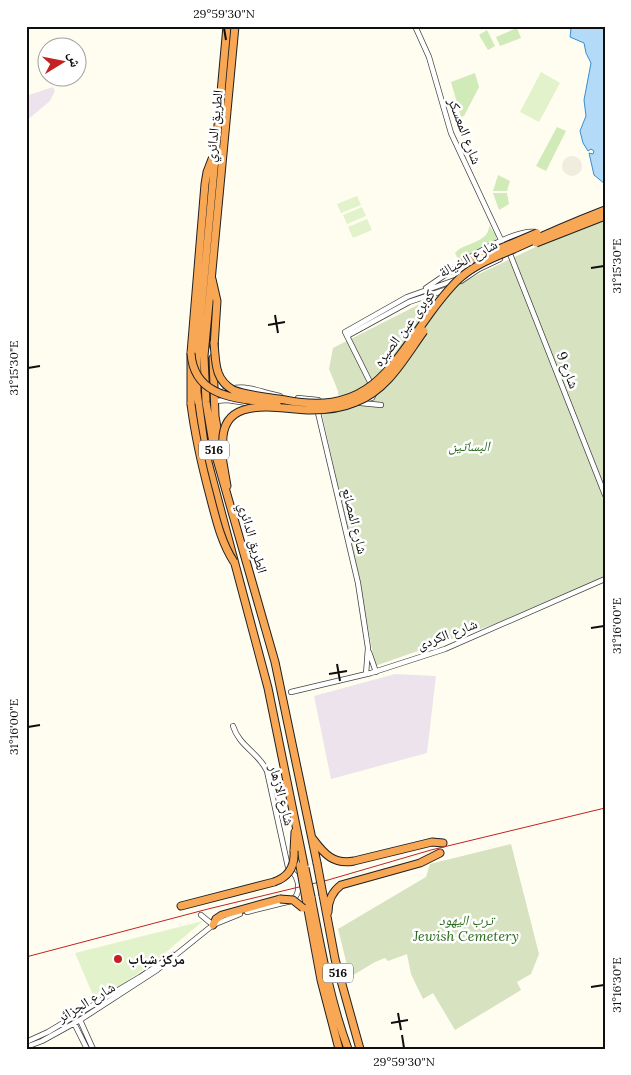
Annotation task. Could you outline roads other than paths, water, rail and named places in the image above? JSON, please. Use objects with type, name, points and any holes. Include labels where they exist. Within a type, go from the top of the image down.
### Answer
[{"type":"highway","name":"الطريق الدائري","points":[[227,26],[197,356],[197,392],[205,451],[268,688],[309,898],[339,1024],[347,1049]]},
{"type":"highway","name":"الطريق الدائري","points":[[235,26],[204,356],[205,388],[212,440],[218,467],[275,662],[340,982],[360,1049]]},
{"type":"highway","points":[[214,155],[206,178],[191,353],[191,393],[196,440],[221,534],[234,562]]},
{"type":"highway","name":"كوبرى عين الصيره","points":[[214,343],[218,374],[224,383],[233,390],[302,403],[324,404],[346,400],[366,391],[384,377],[444,295],[461,277],[482,264],[561,227],[605,209]]},
{"type":"highway","name":"كوبرى عين الصيره","points":[[225,469],[222,432],[227,421],[236,413],[255,407],[308,410],[332,409],[362,400],[376,391],[393,374],[447,298],[458,286],[477,271],[605,215]]},
{"type":"highway","points":[[460,264],[542,231],[561,227]]},
{"type":"highway","points":[[211,276],[217,301],[214,343],[214,404],[225,469],[226,491]]},
{"type":"highway","points":[[191,353],[193,366],[198,377],[212,391],[224,395],[308,410]]},
{"type":"highway","points":[[181,906],[281,879],[291,869],[294,862],[296,827]]},
{"type":"highway","points":[[311,835],[329,857],[344,862],[432,842],[443,843]]},
{"type":"highway","points":[[328,927],[330,898],[341,885],[420,863],[440,853]]},
{"type":"highway","points":[[309,898],[309,918],[321,980],[339,1049]]},
{"type":"highway","points":[[212,925],[217,918],[224,914],[283,899],[293,900],[304,908],[309,918]]},
{"type":"street","name":"شارع المعسكر","points":[[415,26],[429,57],[435,84],[456,143],[502,242]]},
{"type":"street","name":"شارع الخيالة","points":[[360,401],[371,398],[375,392],[346,334],[418,298],[454,286],[479,269],[605,209]]},
{"type":"street","name":"شارع الخيالة","points":[[385,313],[416,294],[452,281],[476,265],[542,233],[584,219],[605,215]]},
{"type":"street","points":[[416,294],[479,252],[526,232],[542,233]]},
{"type":"street","name":"شارع 9","points":[[510,254],[605,495]]},
{"type":"street","points":[[318,411],[215,399],[227,390],[243,386],[278,396],[315,400],[360,401],[380,405]]},
{"type":"street","name":"شارع المصانع","points":[[315,400],[356,571],[368,648],[376,672]]},
{"type":"street","name":"شارع الكردى","points":[[291,692],[376,672],[453,646],[605,579]]},
{"type":"street","name":"شارع المصانع","points":[[366,674],[368,648]]},
{"type":"street","name":"شارع الازهار","points":[[233,726],[239,739],[262,762],[267,771],[288,868],[296,878],[298,893]]},
{"type":"street","name":"شارع الجزائر","points":[[26,1047],[42,1041],[80,1020],[152,974],[212,925],[236,914],[292,900],[298,893]]},
{"type":"street","points":[[201,915],[212,925]]},
{"type":"street","name":"شارع الجزائر","points":[[26,1042],[39,1038],[177,953]]},
{"type":"street","points":[[80,1020],[93,1049]]},
{"type":"street","points":[[74,1023],[87,1049]]},
{"type":"water","points":[[567,26],[605,26],[605,184],[594,175],[589,153],[593,154],[594,151],[591,149],[588,151],[583,143],[580,131],[586,116],[584,100],[591,63],[584,43],[570,37],[571,29],[567,28]]},
{"type":"railway","points":[[26,957],[208,909],[328,880],[431,850],[605,808]]},
{"type":"place","name":"مركز شباب","points":[[118,959]]},
{"type":"park label","name":"البساتين","points":[[469,446]]},
{"type":"park label","name":"ترب اليهود Jewish Cemetery","points":[[466,928]]}]
